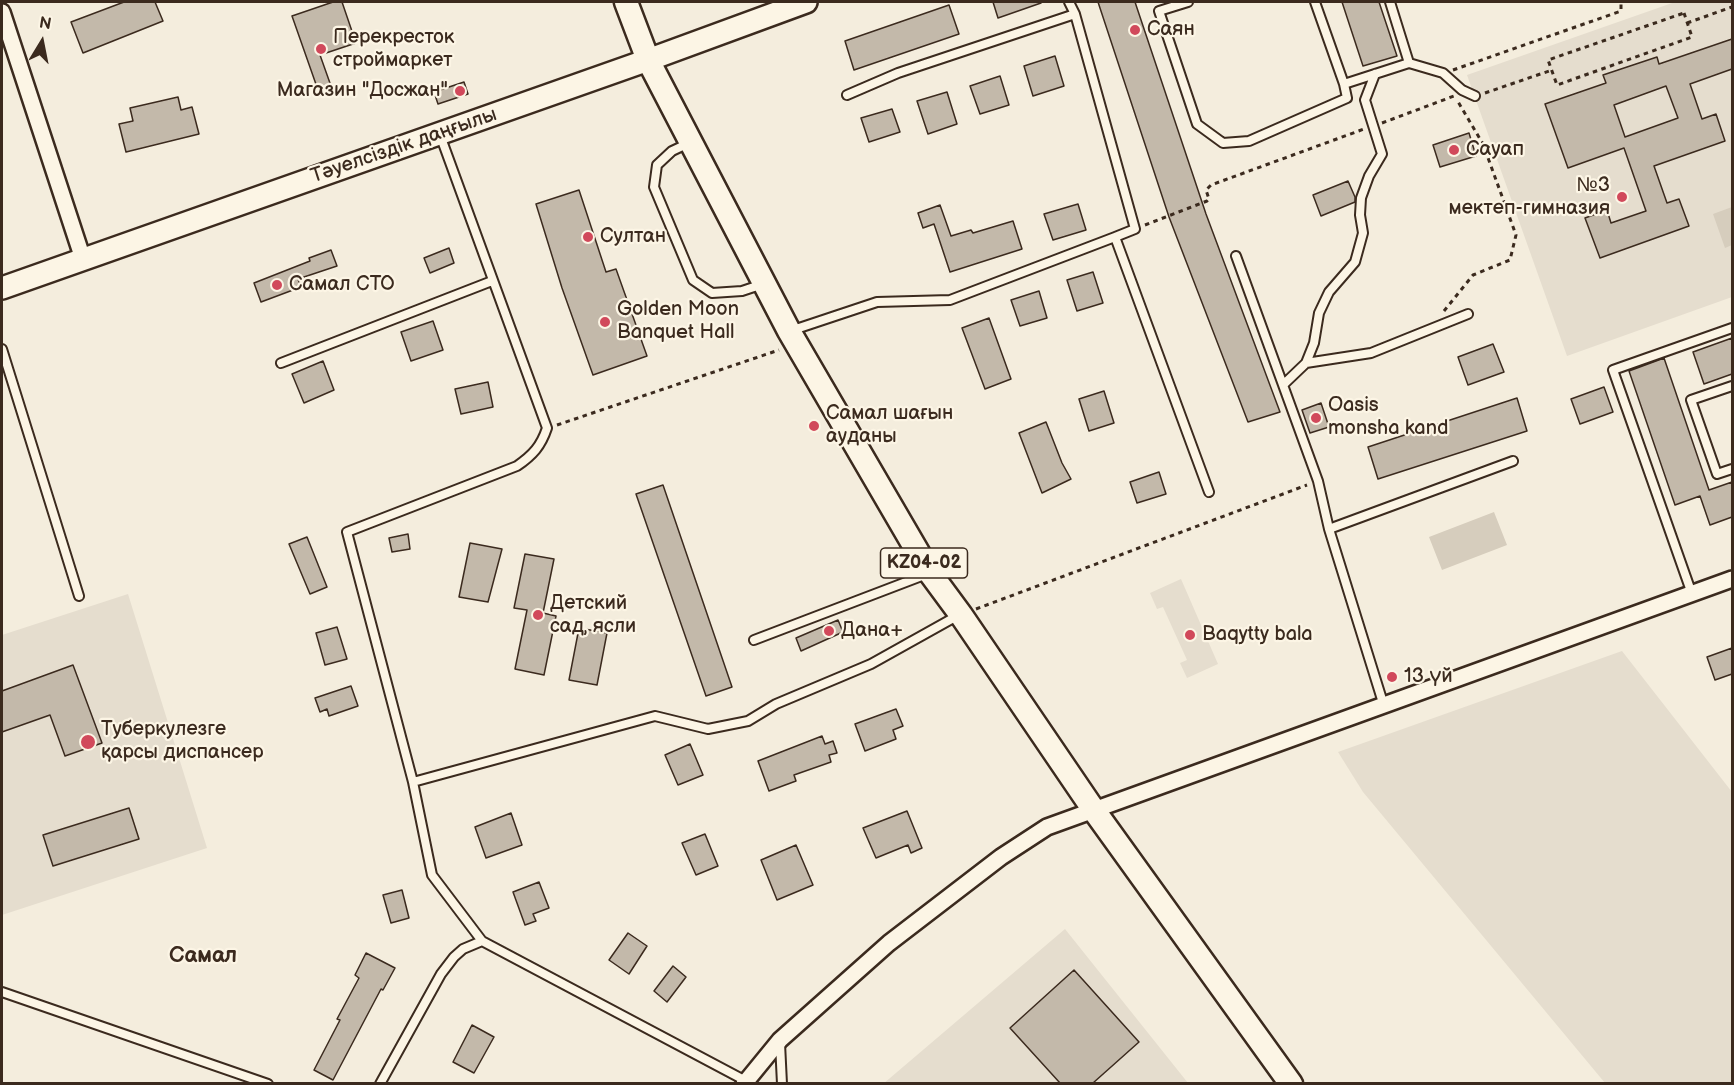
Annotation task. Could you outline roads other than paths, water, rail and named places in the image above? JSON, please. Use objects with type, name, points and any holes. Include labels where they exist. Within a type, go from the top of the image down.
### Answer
[{"type":"main road","name":"KZ04-02","points":[[626,2],[648,60],[764,284],[930,573],[1093,810],[1291,1083]]},
{"type":"street","name":"Тәуелсіздік даңғылы","points":[[2,288],[806,2]]},
{"type":"street","points":[[2,12],[83,259]]},
{"type":"street","points":[[745,1082],[780,1041],[889,943],[1001,857],[1047,827],[1732,579]]},
{"type":"lane","points":[[793,338],[877,302],[950,300],[1135,230],[1075,14],[1069,2]]},
{"type":"lane","points":[[1188,2],[1159,11],[1197,124],[1223,143],[1249,141],[1347,98],[1315,2]]},
{"type":"lane","points":[[1390,2],[1409,63]]},
{"type":"lane","points":[[847,95],[898,73],[1075,14]]},
{"type":"lane","points":[[1344,84],[1409,63],[1443,74],[1462,90],[1475,96]]},
{"type":"lane","points":[[1284,384],[1306,363],[1314,343],[1319,313],[1329,292],[1355,262],[1363,232],[1360,215],[1361,198],[1369,176],[1382,154],[1365,100],[1375,74]]},
{"type":"lane","points":[[439,134],[547,428],[533,456],[517,466],[347,532],[413,782],[432,875],[482,941],[745,1082]]},
{"type":"lane","points":[[691,142],[672,151],[657,165],[654,187],[693,280],[712,293],[742,291],[764,284]]},
{"type":"lane","points":[[1115,237],[1209,492]]},
{"type":"lane","points":[[1236,256],[1318,481],[1329,529],[1384,706]]},
{"type":"lane","points":[[281,363],[492,281]]},
{"type":"lane","points":[[1306,363],[1371,353],[1468,314]]},
{"type":"lane","points":[[1692,594],[1613,370],[1732,328]]},
{"type":"lane","points":[[2,349],[79,596]]},
{"type":"lane","points":[[1732,386],[1691,400],[1717,474],[1732,469]]},
{"type":"lane","points":[[1329,529],[1514,460]]},
{"type":"lane","points":[[754,639],[930,573]]},
{"type":"lane","points":[[413,782],[655,716],[708,729],[747,722],[776,704],[871,664],[961,615]]},
{"type":"lane","points":[[380,1083],[441,974],[463,949],[482,941]]},
{"type":"lane","points":[[2,992],[268,1083]]},
{"type":"lane","points":[[780,1041],[782,1083]]},
{"type":"place","name":"Саян","points":[[1135,30]]},
{"type":"place","name":"Перекресток строймаркет","points":[[321,49]]},
{"type":"place","name":"Магазин \"Досжан\"","points":[[460,91]]},
{"type":"place","name":"Сауап","points":[[1454,150]]},
{"type":"place","name":"№3 мектеп-гимназия","points":[[1622,197]]},
{"type":"place","name":"Султан","points":[[588,237]]},
{"type":"place","name":"Самал СТО","points":[[277,285]]},
{"type":"place","name":"Golden Moon Banquet Hall","points":[[605,322]]},
{"type":"place","name":"Oasis monsha kand","points":[[1316,418]]},
{"type":"place","name":"Самал шағын ауданы","points":[[814,426]]},
{"type":"place","name":"Детский сад, ясли","points":[[538,615]]},
{"type":"place","name":"Дана+","points":[[829,631]]},
{"type":"place","name":"Baqytty bala","points":[[1190,635]]},
{"type":"place","name":"13 үй","points":[[1392,677]]},
{"type":"place","name":"Туберкулезге қарсы диспансер","points":[[88,742]]},
{"type":"district","name":"Самал","points":[[203,956]]}]
